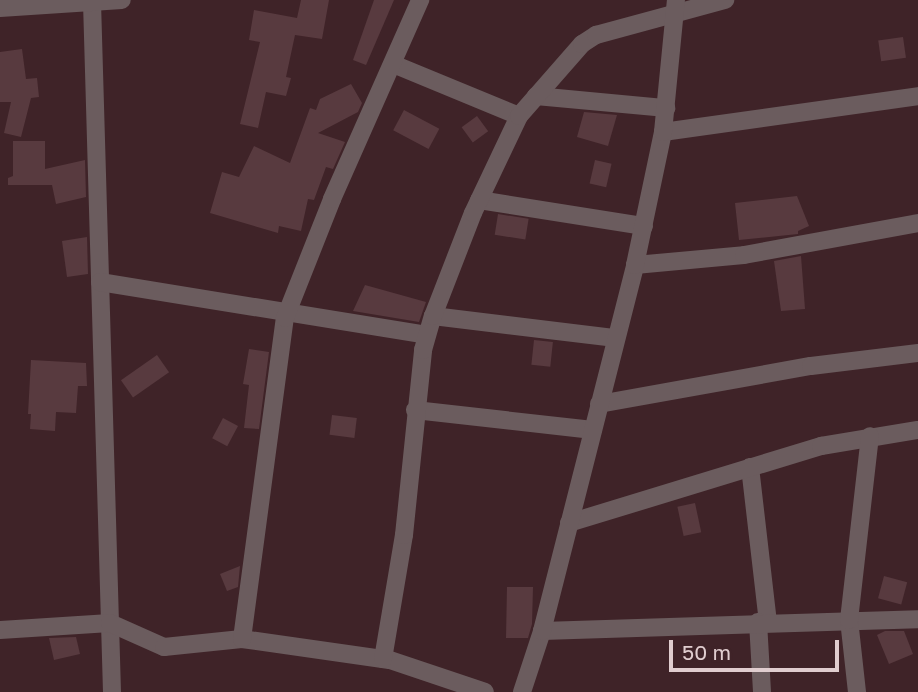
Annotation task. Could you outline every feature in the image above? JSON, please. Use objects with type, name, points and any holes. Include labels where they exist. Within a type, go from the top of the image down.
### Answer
[{"type":"street","points":[[0,8],[122,0]]},
{"type":"street","points":[[242,639],[287,312],[332,199],[420,0]]},
{"type":"street","points":[[383,659],[404,536],[415,410],[427,335],[432,316],[479,200],[519,116],[582,44],[596,35],[676,6],[726,0]]},
{"type":"street","points":[[92,2],[112,692]]},
{"type":"street","points":[[523,692],[542,631],[644,226],[663,132],[676,6]]},
{"type":"street","points":[[393,64],[519,116]]},
{"type":"street","points":[[536,96],[666,108]]},
{"type":"street","points":[[663,132],[918,96]]},
{"type":"street","points":[[479,200],[644,226]]},
{"type":"street","points":[[635,265],[744,256],[918,223]]},
{"type":"street","points":[[100,282],[427,335]]},
{"type":"street","points":[[432,316],[616,338]]},
{"type":"street","points":[[599,404],[811,366],[918,353]]},
{"type":"street","points":[[415,410],[593,430]]},
{"type":"street","points":[[569,523],[821,446],[918,430]]},
{"type":"street","points":[[857,692],[849,620],[870,436]]},
{"type":"street","points":[[750,467],[763,622],[762,692]]},
{"type":"street","points":[[542,631],[918,619]]},
{"type":"street","points":[[0,630],[110,623],[164,647],[242,639],[383,659],[485,692]]},
{"type":"building","points":[[301,0],[329,0],[322,39],[295,35],[286,77],[291,78],[286,96],[266,92],[258,128],[240,124],[260,42],[249,40],[254,10],[297,18]]},
{"type":"building","points":[[374,0],[394,0],[366,65],[353,60]]},
{"type":"building","points":[[903,37],[906,58],[881,61],[878,40]]},
{"type":"building","points":[[22,49],[26,79],[37,78],[39,97],[31,98],[21,137],[4,133],[11,102],[0,102],[0,52]]},
{"type":"building","points":[[351,84],[362,103],[358,112],[318,133],[345,142],[333,169],[326,167],[314,200],[308,199],[301,231],[279,226],[278,233],[210,213],[222,172],[239,177],[254,146],[290,163],[310,108],[316,110],[320,99]]},
{"type":"building","points":[[404,110],[439,129],[429,149],[393,130]]},
{"type":"building","points":[[584,112],[617,115],[608,146],[577,137]]},
{"type":"building","points":[[477,116],[488,131],[473,143],[462,127]]},
{"type":"building","points":[[13,141],[45,141],[45,169],[85,160],[86,197],[56,204],[52,185],[8,185],[8,178],[13,176]]},
{"type":"building","points":[[595,160],[612,164],[606,187],[590,183]]},
{"type":"building","points":[[797,196],[809,226],[798,231],[798,234],[739,240],[735,203]]},
{"type":"building","points":[[498,214],[529,219],[525,240],[495,235]]},
{"type":"building","points":[[87,237],[88,274],[67,277],[62,241]]},
{"type":"building","points":[[801,256],[805,309],[781,311],[774,261]]},
{"type":"building","points":[[365,285],[426,302],[419,322],[353,311]]},
{"type":"building","points":[[534,340],[553,342],[550,367],[531,365]]},
{"type":"building","points":[[249,349],[269,352],[259,429],[244,428],[249,385],[243,384]]},
{"type":"building","points":[[157,355],[169,372],[133,397],[121,380]]},
{"type":"building","points":[[31,360],[86,363],[87,386],[78,386],[76,413],[56,412],[55,431],[30,429],[31,414],[28,414]]},
{"type":"building","points":[[332,415],[357,418],[354,438],[330,435]]},
{"type":"building","points":[[223,418],[238,426],[227,446],[212,438]]},
{"type":"building","points":[[695,503],[701,532],[684,536],[677,507]]},
{"type":"building","points":[[240,566],[238,587],[227,591],[220,574]]},
{"type":"building","points":[[884,576],[907,582],[901,604],[878,598]]},
{"type":"building","points":[[507,587],[533,587],[532,624],[528,638],[506,638]]},
{"type":"building","points":[[885,631],[904,631],[913,654],[889,664],[877,635]]},
{"type":"building","points":[[76,637],[80,654],[54,660],[49,638]]}]
